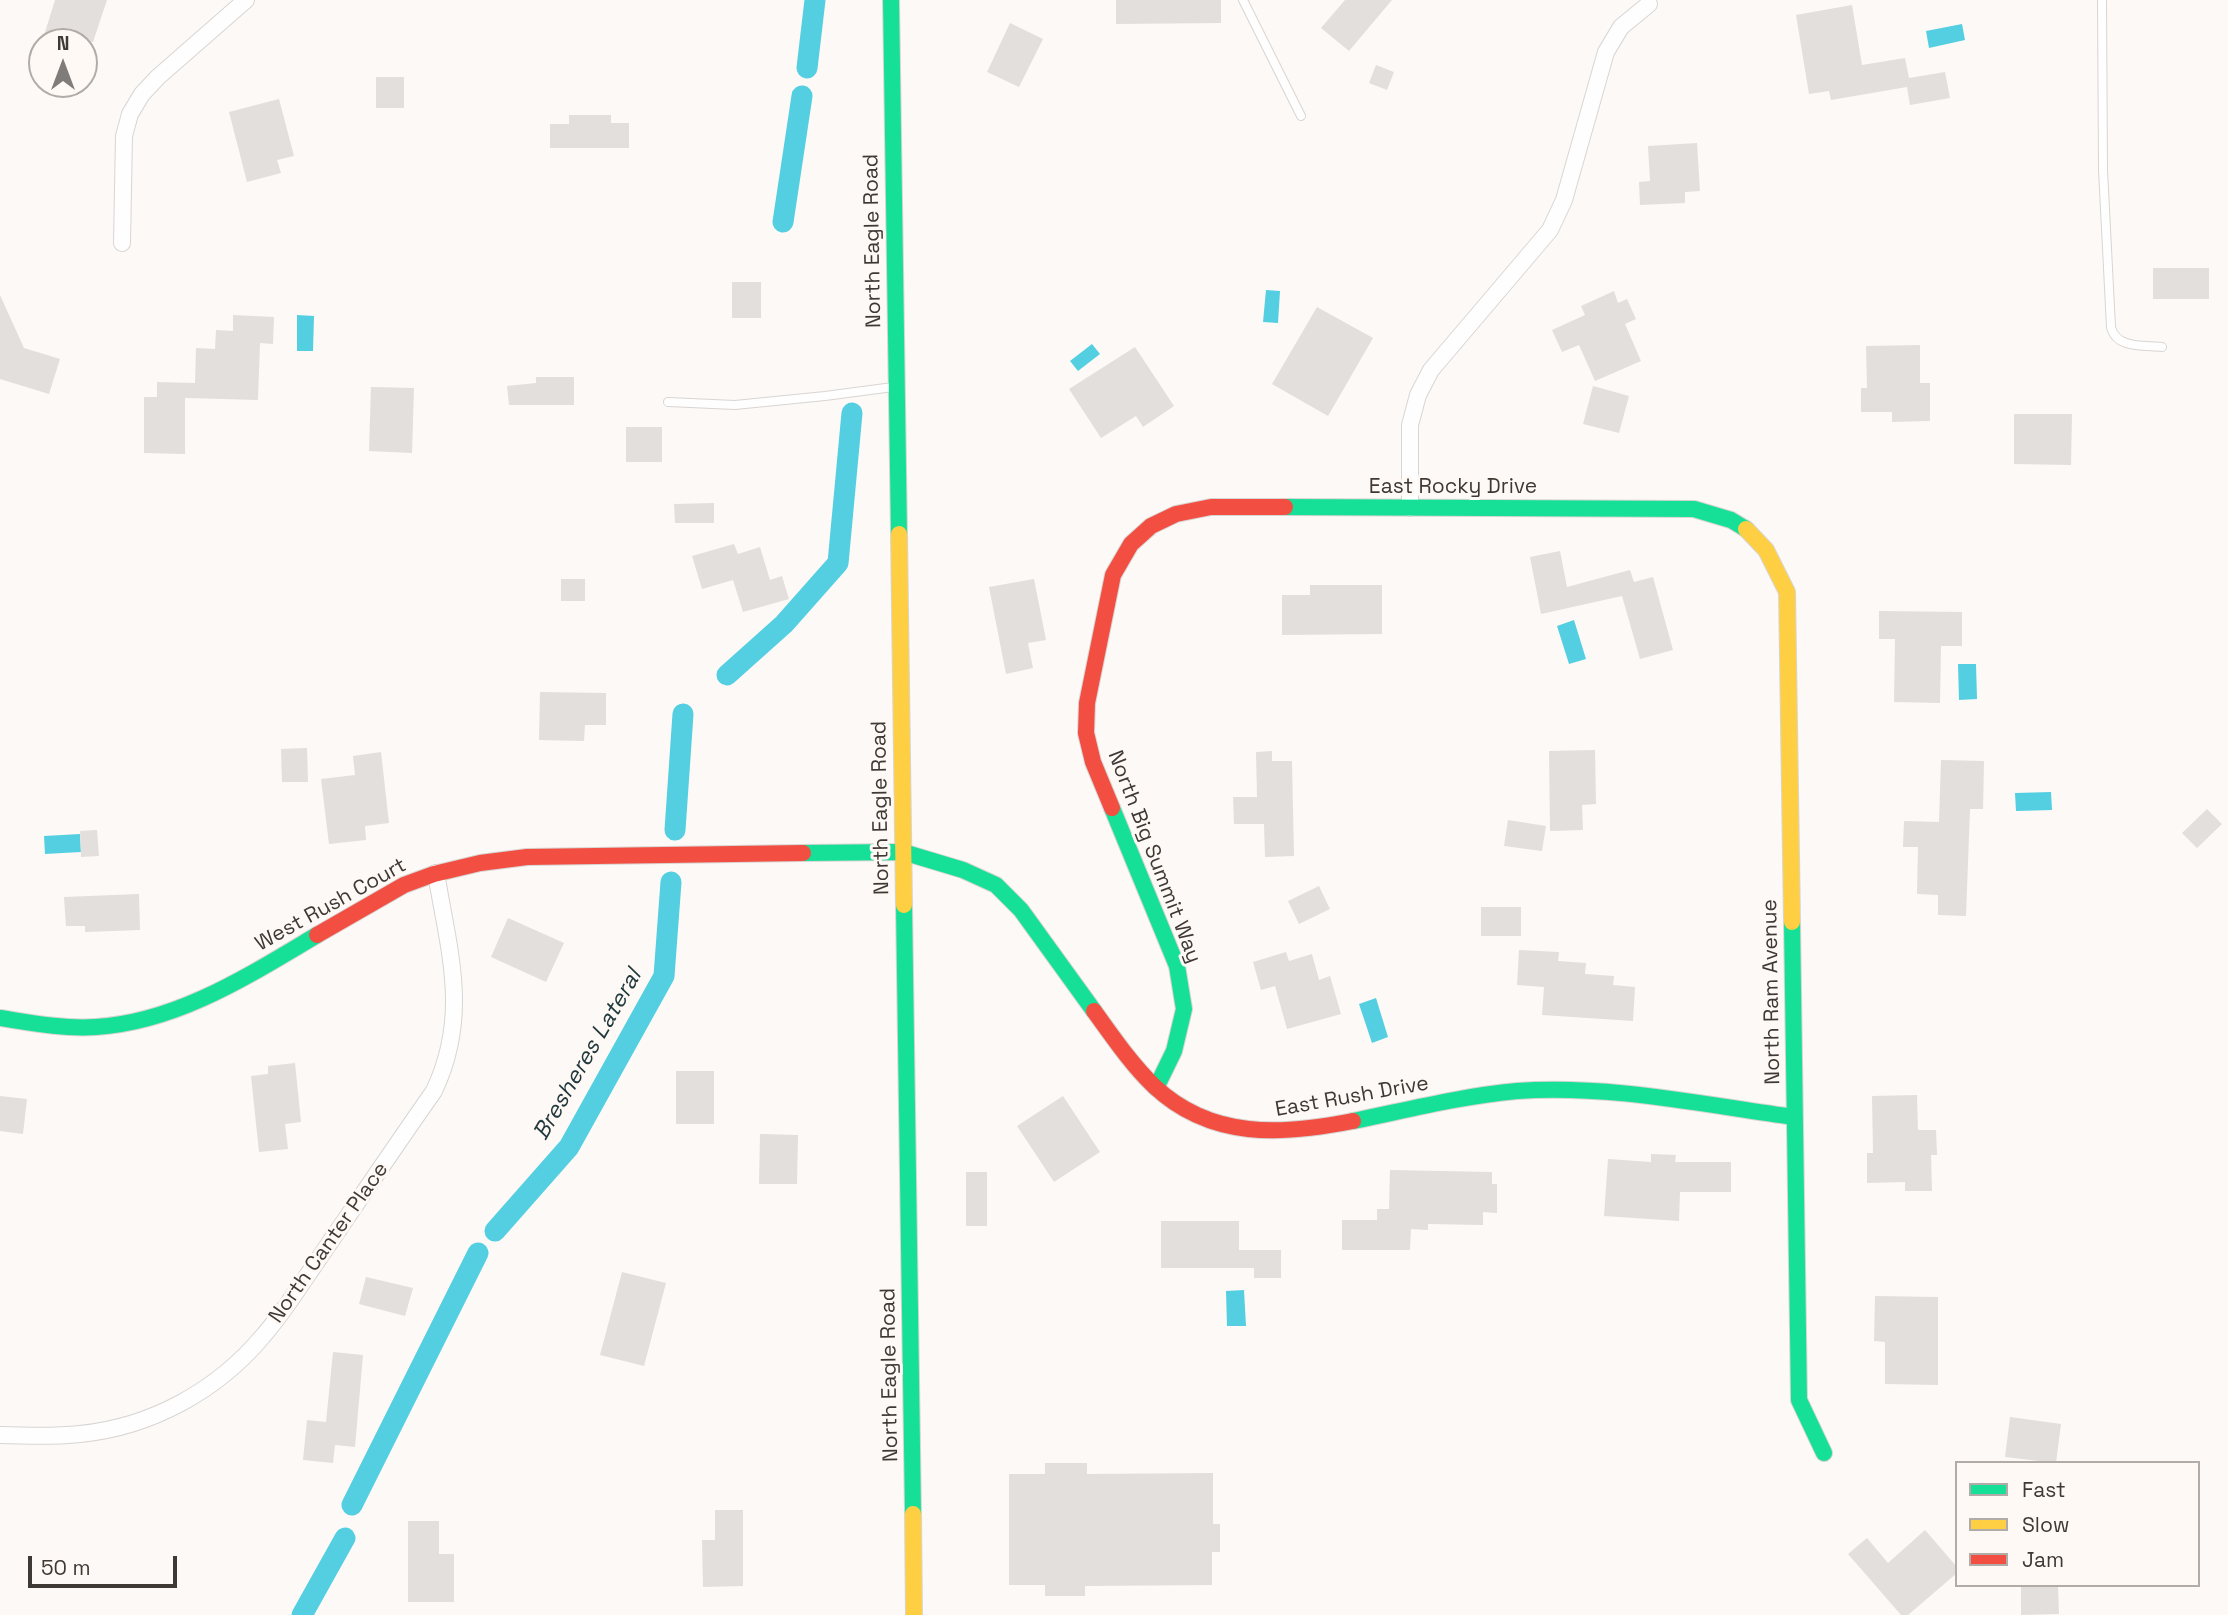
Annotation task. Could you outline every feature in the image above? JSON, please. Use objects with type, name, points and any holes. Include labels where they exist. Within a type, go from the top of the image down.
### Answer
[{"type":"street","points":[[122,243],[124,136],[130,114],[142,94],[158,77],[246,0]]},
{"type":"street","name":"North Eagle Road","points":[[891,0],[914,1615]]},
{"type":"street","points":[[1410,508],[1410,425],[1418,396],[1431,370],[1554,223],[1564,200],[1606,52],[1621,27],[1649,4]]},
{"type":"street","name":"East Rocky Drive","points":[[1151,526],[1176,514],[1211,507],[1694,509],[1734,521],[1752,535]]},
{"type":"street","name":"North Big Summit Way","points":[[1151,526],[1131,544],[1113,575],[1087,703],[1086,733],[1093,762],[1177,966],[1184,1009],[1174,1051],[1156,1088]]},
{"type":"street","name":"North Ram Avenue","points":[[1752,535],[1771,555],[1787,592],[1789,612],[1799,1400],[1824,1453]]},
{"type":"street","name":"West Rush Court","points":[[0,1018],[24,1024],[73,1028],[125,1024],[176,1011],[222,991],[376,900],[436,873],[482,862],[527,857],[903,852]]},
{"type":"street","name":"East Rush Drive","points":[[903,852],[963,870],[996,885],[1021,910],[1127,1056],[1156,1088],[1190,1111],[1229,1126],[1270,1132],[1311,1129],[1471,1097],[1528,1091],[1584,1091],[1629,1095],[1794,1116]]},
{"type":"street","name":"North Canter Place","points":[[0,1435],[80,1434],[151,1417],[192,1398],[229,1371],[277,1319],[434,1091],[444,1069],[452,1045],[456,998],[436,873]]},
{"type":"lane","points":[[1243,0],[1301,116]]},
{"type":"lane","points":[[2102,0],[2103,170],[2111,327],[2113,335],[2123,343],[2162,347]]},
{"type":"lane","points":[[668,402],[735,405],[896,386]]},
{"type":"water","points":[[1962,24],[1965,40],[1929,48],[1926,31]]},
{"type":"water","points":[[1266,290],[1280,291],[1278,323],[1263,322]]},
{"type":"water","points":[[297,315],[314,316],[313,351],[297,351]]},
{"type":"water","points":[[1092,344],[1100,354],[1078,371],[1070,361]]},
{"type":"water","points":[[1574,620],[1586,659],[1569,664],[1557,626]]},
{"type":"water","points":[[1958,664],[1976,664],[1977,699],[1959,700]]},
{"type":"water","points":[[2051,792],[2052,810],[2016,811],[2015,793]]},
{"type":"water","points":[[80,834],[81,852],[45,854],[44,836]]},
{"type":"water","points":[[1376,998],[1388,1037],[1372,1043],[1359,1004]]},
{"type":"water","points":[[1244,1290],[1246,1326],[1227,1326],[1226,1291]]},
{"type":"building","points":[[55,0],[107,0],[98,28],[46,28]]},
{"type":"building","points":[[1116,0],[1221,0],[1221,23],[1116,24]]},
{"type":"building","points":[[1345,0],[1392,0],[1349,51],[1321,28]]},
{"type":"building","points":[[1852,5],[1862,65],[1905,58],[1909,78],[1945,72],[1950,98],[1910,105],[1907,87],[1831,100],[1829,91],[1809,94],[1796,15]]},
{"type":"building","points":[[1010,23],[1043,39],[1019,87],[987,72]]},
{"type":"building","points":[[1376,65],[1394,72],[1387,90],[1369,83]]},
{"type":"building","points":[[376,77],[404,77],[404,108],[376,108]]},
{"type":"building","points":[[279,99],[294,156],[277,160],[281,173],[247,182],[229,112]]},
{"type":"building","points":[[569,115],[611,115],[611,123],[629,123],[629,148],[550,148],[550,124],[569,124]]},
{"type":"building","points":[[1697,143],[1700,191],[1685,192],[1685,203],[1640,205],[1639,182],[1650,181],[1648,146]]},
{"type":"building","points":[[2153,268],[2209,268],[2209,299],[2153,299]]},
{"type":"building","points":[[732,282],[761,282],[761,318],[732,318]]},
{"type":"building","points":[[1614,291],[1618,303],[1627,299],[1636,319],[1625,324],[1641,361],[1595,381],[1579,345],[1562,352],[1552,330],[1585,315],[1581,306]]},
{"type":"building","points":[[0,295],[24,348],[60,359],[49,394],[0,379]]},
{"type":"building","points":[[1317,307],[1373,338],[1328,416],[1272,384]]},
{"type":"building","points":[[233,315],[274,317],[273,344],[260,343],[258,400],[185,398],[185,454],[144,453],[144,397],[157,397],[157,382],[195,383],[196,348],[215,349],[216,330],[233,331]]},
{"type":"building","points":[[1920,345],[1920,383],[1930,383],[1930,421],[1892,422],[1892,412],[1861,412],[1861,388],[1867,388],[1866,346]]},
{"type":"building","points":[[1135,347],[1174,406],[1143,427],[1136,416],[1101,438],[1069,389]]},
{"type":"building","points":[[536,377],[574,377],[574,405],[509,405],[507,386],[536,383]]},
{"type":"building","points":[[1593,386],[1629,396],[1619,433],[1583,424]]},
{"type":"building","points":[[371,387],[414,388],[412,453],[369,451]]},
{"type":"building","points":[[2014,414],[2072,414],[2071,465],[2014,464]]},
{"type":"building","points":[[626,427],[662,427],[662,462],[626,462]]},
{"type":"building","points":[[714,503],[714,523],[675,523],[674,504]]},
{"type":"building","points":[[734,544],[738,554],[760,547],[770,580],[782,576],[789,599],[743,612],[733,580],[702,589],[692,556]]},
{"type":"building","points":[[1560,551],[1567,587],[1630,570],[1634,582],[1653,577],[1673,650],[1640,659],[1622,596],[1541,614],[1530,557]]},
{"type":"building","points":[[561,579],[585,579],[585,601],[561,601]]},
{"type":"building","points":[[1034,579],[1046,640],[1028,643],[1033,668],[1006,674],[989,587]]},
{"type":"building","points":[[1310,585],[1382,585],[1382,634],[1282,635],[1282,595],[1310,595]]},
{"type":"building","points":[[1879,611],[1962,612],[1962,646],[1941,646],[1940,703],[1894,702],[1895,639],[1879,639]]},
{"type":"building","points":[[540,692],[606,693],[606,725],[585,725],[584,741],[539,740]]},
{"type":"building","points":[[307,748],[308,782],[282,782],[281,749]]},
{"type":"building","points":[[1595,750],[1596,804],[1582,805],[1583,830],[1550,831],[1549,751]]},
{"type":"building","points":[[1272,751],[1272,761],[1292,761],[1294,856],[1265,857],[1264,824],[1234,824],[1233,797],[1257,797],[1256,752]]},
{"type":"building","points":[[381,752],[389,823],[365,826],[366,840],[329,844],[321,779],[355,775],[353,756]]},
{"type":"building","points":[[1941,760],[1984,761],[1983,809],[1970,809],[1966,916],[1938,915],[1938,895],[1917,894],[1918,847],[1903,847],[1904,821],[1939,822]]},
{"type":"building","points":[[2207,809],[2222,824],[2197,848],[2182,833]]},
{"type":"building","points":[[1508,820],[1546,826],[1542,851],[1504,846]]},
{"type":"building","points":[[97,830],[99,856],[81,857],[80,831]]},
{"type":"building","points":[[1319,886],[1330,909],[1299,924],[1288,901]]},
{"type":"building","points":[[139,894],[140,930],[85,932],[85,926],[66,926],[64,897]]},
{"type":"building","points":[[1481,907],[1521,907],[1521,936],[1481,936]]},
{"type":"building","points":[[508,918],[564,943],[546,982],[491,957]]},
{"type":"building","points":[[1519,950],[1559,952],[1558,961],[1586,963],[1585,974],[1614,976],[1613,985],[1635,987],[1633,1021],[1542,1015],[1544,987],[1517,985]]},
{"type":"building","points":[[1286,952],[1289,961],[1312,954],[1319,980],[1330,976],[1341,1014],[1287,1029],[1275,986],[1261,990],[1253,962]]},
{"type":"building","points":[[295,1063],[301,1122],[285,1124],[288,1149],[259,1152],[251,1076],[268,1074],[268,1066]]},
{"type":"building","points":[[676,1071],[714,1071],[714,1124],[676,1124]]},
{"type":"building","points":[[1917,1095],[1918,1130],[1936,1130],[1937,1155],[1931,1155],[1932,1191],[1905,1191],[1905,1182],[1867,1183],[1867,1153],[1873,1153],[1872,1096]]},
{"type":"building","points":[[0,1096],[27,1099],[23,1134],[0,1131]]},
{"type":"building","points":[[1063,1096],[1100,1152],[1054,1182],[1017,1126]]},
{"type":"building","points":[[760,1134],[798,1135],[797,1184],[759,1184]]},
{"type":"building","points":[[1651,1154],[1676,1155],[1675,1162],[1731,1162],[1731,1192],[1680,1192],[1679,1221],[1604,1216],[1608,1159],[1651,1162]]},
{"type":"building","points":[[1390,1170],[1492,1172],[1492,1184],[1497,1184],[1497,1213],[1483,1212],[1483,1225],[1428,1224],[1428,1230],[1411,1229],[1410,1250],[1342,1250],[1342,1220],[1377,1220],[1377,1209],[1389,1209]]},
{"type":"building","points":[[966,1172],[987,1172],[987,1226],[966,1226]]},
{"type":"building","points":[[1161,1221],[1239,1221],[1239,1250],[1281,1250],[1281,1278],[1254,1278],[1254,1268],[1161,1268]]},
{"type":"building","points":[[622,1272],[666,1283],[644,1366],[600,1355]]},
{"type":"building","points":[[366,1277],[413,1288],[405,1316],[359,1304]]},
{"type":"building","points":[[1875,1296],[1938,1297],[1938,1385],[1885,1384],[1885,1342],[1874,1341]]},
{"type":"building","points":[[333,1352],[363,1355],[355,1447],[335,1445],[333,1463],[303,1460],[307,1420],[326,1422]]},
{"type":"building","points":[[2010,1417],[2061,1424],[2056,1461],[2005,1457]]},
{"type":"building","points":[[1045,1463],[1087,1463],[1087,1474],[1213,1473],[1213,1524],[1220,1524],[1220,1552],[1212,1552],[1212,1585],[1085,1586],[1085,1596],[1045,1596],[1045,1585],[1009,1585],[1009,1474],[1045,1474]]},
{"type":"building","points":[[715,1510],[743,1510],[743,1586],[703,1587],[702,1540],[715,1540]]},
{"type":"building","points":[[408,1521],[439,1521],[439,1554],[454,1554],[454,1602],[408,1602]]},
{"type":"building","points":[[1925,1530],[1955,1565],[1955,1575],[1908,1615],[1901,1615],[1848,1554],[1867,1538],[1888,1563]]},
{"type":"building","points":[[2021,1587],[2058,1587],[2059,1614],[2021,1615]]},
{"type":"waterway","name":"Bresheres Lateral","points":[[807,68],[815,0]]},
{"type":"waterway","name":"Bresheres Lateral","points":[[783,222],[802,96]]},
{"type":"waterway","name":"Bresheres Lateral","points":[[727,675],[784,624],[838,563],[852,413]]},
{"type":"waterway","name":"Bresheres Lateral","points":[[675,830],[683,714]]},
{"type":"waterway","name":"Bresheres Lateral","points":[[495,1231],[569,1147],[664,976],[671,882]]},
{"type":"waterway","name":"Bresheres Lateral","points":[[352,1505],[478,1253]]},
{"type":"waterway","name":"Bresheres Lateral","points":[[302,1615],[345,1538]]},
{"type":"traffic: fast","points":[[891,0],[899,534]]},
{"type":"traffic: fast","points":[[1285,507],[1694,509],[1731,520],[1746,529]]},
{"type":"traffic: fast","points":[[1112,808],[1177,966],[1184,1009],[1174,1051],[1156,1088]]},
{"type":"traffic: fast","points":[[803,853],[903,852],[963,870],[996,885],[1021,910],[1094,1011]]},
{"type":"traffic: fast","points":[[904,905],[913,1514]]},
{"type":"traffic: fast","points":[[1792,922],[1799,1400],[1824,1453]]},
{"type":"traffic: fast","points":[[0,1018],[48,1025],[96,1027],[155,1016],[211,995],[317,935]]},
{"type":"traffic: fast","points":[[1353,1121],[1476,1096],[1551,1090],[1621,1093],[1794,1117]]},
{"type":"traffic: slow","points":[[1746,529],[1766,550],[1787,592],[1792,922]]},
{"type":"traffic: slow","points":[[899,534],[904,905]]},
{"type":"traffic: slow","points":[[913,1514],[914,1615]]},
{"type":"traffic: jam","points":[[1112,808],[1093,762],[1086,733],[1087,703],[1113,575],[1131,544],[1151,526],[1176,514],[1211,507],[1285,507]]},
{"type":"traffic: jam","points":[[317,935],[404,885],[434,874],[480,863],[527,857],[803,853]]},
{"type":"traffic: jam","points":[[1094,1011],[1146,1078],[1176,1104],[1199,1116],[1249,1129],[1274,1130],[1353,1121]]}]
